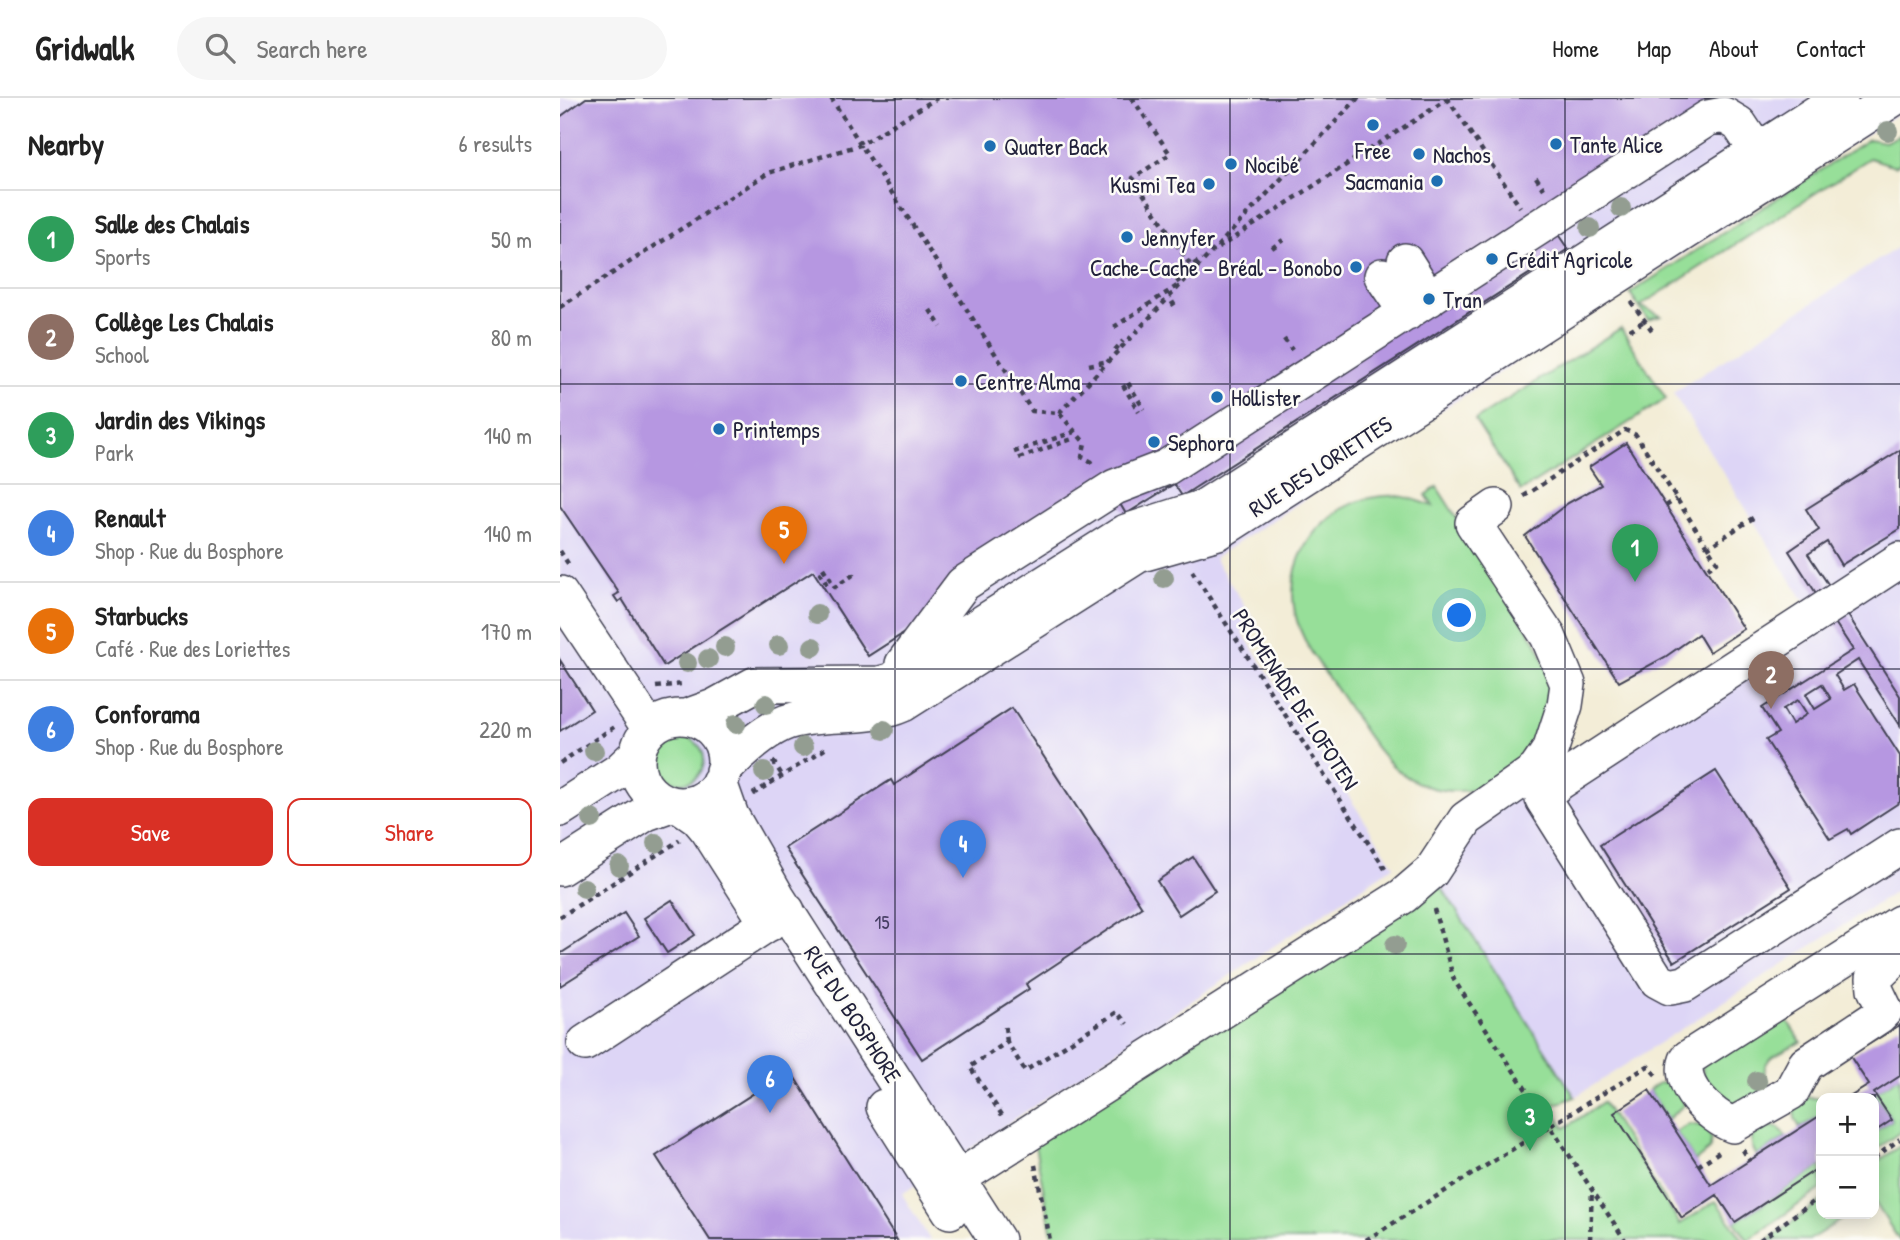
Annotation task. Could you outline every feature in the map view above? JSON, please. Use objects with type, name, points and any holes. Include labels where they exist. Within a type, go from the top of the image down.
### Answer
[{"type":"street","name":"RUE DES LORIETTES","points":[[689,716],[714,707],[754,685],[880,684],[891,681],[1126,532],[1204,507],[1840,98]]},
{"type":"street","name":"RUE DES LORIETTES","points":[[721,776],[739,754],[793,720],[859,716],[884,712],[903,704],[1138,555],[1218,532],[1894,98]]},
{"type":"street","points":[[891,681],[963,584],[1115,487],[1167,467],[1708,118],[1724,115],[1731,117],[1745,130],[1757,151],[1757,167],[1751,174],[1638,248],[1617,275]]},
{"type":"street","points":[[1394,268],[1418,306]]},
{"type":"street","points":[[948,1184],[1410,891],[1446,853],[1466,819],[1536,769],[1551,748],[1565,705],[1568,684],[1548,636],[1473,523],[1496,507]]},
{"type":"street","points":[[1900,560],[1561,781],[1545,793],[1543,799],[1657,980],[1670,987],[1685,984],[1900,846]]},
{"type":"street","points":[[560,594],[639,729],[645,784],[654,795],[676,805]]},
{"type":"street","points":[[560,809],[619,771],[639,729],[666,719],[689,716],[702,721],[717,735],[724,753],[721,776],[704,799],[646,813],[560,868]]},
{"type":"street","name":"RUE DU BOSPHORE","points":[[721,776],[731,816],[777,918]]},
{"type":"street","name":"RUE DU BOSPHORE","points":[[676,805],[697,817],[777,918],[948,1184],[997,1240]]},
{"type":"street","points":[[586,1043],[777,918]]},
{"type":"street","points":[[1894,927],[1897,956],[1874,978],[1875,989],[1885,1010],[1807,1064],[1791,1092],[1733,1125],[1713,1116],[1702,1105],[1685,1073],[1688,1058],[1894,927]]},
{"type":"street","name":"RUE DU BOSPHORE","points":[[948,1184],[969,1240]]},
{"type":"path","points":[[831,98],[1032,411],[1059,413],[1085,443],[1082,457],[1106,468]]},
{"type":"path","points":[[560,307],[768,173],[860,145],[937,98]]},
{"type":"path","points":[[1132,98],[1170,155],[1133,178],[1194,271]]},
{"type":"path","points":[[1059,413],[1358,98]]},
{"type":"path","points":[[1114,327],[1180,284],[1175,276],[1448,98],[1523,212]]},
{"type":"path","points":[[1272,248],[1283,240]]},
{"type":"path","points":[[1171,305],[1179,300]]},
{"type":"path","points":[[930,310],[941,327]]},
{"type":"path","points":[[1630,330],[1642,319],[1654,333]]},
{"type":"path","points":[[1096,372],[1123,341]]},
{"type":"path","points":[[1089,365],[1104,362]]},
{"type":"path","points":[[1126,384],[1142,411]]},
{"type":"path","points":[[1496,507],[1503,510],[1625,430],[1636,435],[1717,562],[1708,568]]},
{"type":"path","points":[[1014,452],[1074,432]]},
{"type":"path","points":[[1019,458],[1075,438]]},
{"type":"path","points":[[1666,506],[1676,499]]},
{"type":"path","points":[[1707,548],[1753,519]]},
{"type":"path","name":"PROMENADE DE LOFOTEN","points":[[1174,544],[1177,556],[1188,565],[1410,891],[1434,909],[1454,980],[1625,1240]]},
{"type":"path","points":[[821,570],[827,581],[835,587],[853,575],[856,580]]},
{"type":"path","points":[[560,762],[616,726],[613,717],[639,729]]},
{"type":"path","points":[[1005,1027],[1007,1042],[1026,1071],[1117,1012],[1126,1024]]},
{"type":"path","points":[[995,1120],[1003,1114],[971,1067],[1007,1042]]},
{"type":"path","points":[[1366,1240],[1648,1066],[1657,1076],[1685,1064]]},
{"type":"path","points":[[1029,1133],[1050,1240]]},
{"type":"path","points":[[1877,1156],[1900,1139]]},
{"type":"path","points":[[1590,1240],[1592,1188]]},
{"type":"path","points":[[1760,1240],[1816,1200]]},
{"type":"shaded area","points":[[560,98],[1900,98],[1900,112],[1214,558],[1255,622],[1242,632],[1394,866],[902,1194],[930,1240],[560,1240]]},
{"type":"shaded area","points":[[1900,246],[1900,889],[1575,1097],[1439,883],[1478,815],[1806,604],[1673,393]]},
{"type":"green space","points":[[1900,135],[1900,163],[1895,166],[1870,158],[1640,306],[1661,316],[1648,320],[1630,293],[1869,139],[1885,142]]},
{"type":"green space","points":[[1621,328],[1666,399],[1521,491],[1475,420]]},
{"type":"green space","points":[[1437,487],[1537,644],[1549,684],[1546,713],[1533,749],[1494,782],[1469,790],[1437,789],[1420,784],[1391,764],[1368,737],[1317,661],[1295,613],[1293,590],[1296,568],[1317,529],[1352,504],[1374,497],[1397,496],[1433,506],[1426,495]]},
{"type":"green space","points":[[681,737],[697,744],[704,760],[697,776],[681,783],[665,776],[658,760],[665,744]]},
{"type":"green space","points":[[1439,883],[1575,1097],[1551,1106],[1565,1128],[1603,1102],[1680,1224],[1716,1201],[1743,1240],[1053,1240],[1034,1141]]},
{"type":"green space","points":[[1778,1006],[1801,1042],[1767,1062],[1765,1073],[1770,1089],[1749,1100],[1731,1105],[1706,1090],[1701,1061]]},
{"type":"green space","points":[[1900,1076],[1900,1132],[1879,1147],[1879,1129],[1892,1120],[1879,1100],[1879,1093],[1874,1093]]},
{"type":"green space","points":[[1659,1083],[1674,1083],[1684,1105],[1668,1119],[1649,1090]]},
{"type":"green space","points":[[1807,1097],[1816,1098],[1816,1118],[1800,1128],[1794,1107]]},
{"type":"green space","points":[[1689,1124],[1704,1126],[1711,1138],[1710,1149],[1695,1161],[1676,1132]]},
{"type":"green space","points":[[1765,1125],[1779,1128],[1786,1137],[1757,1156],[1752,1146],[1752,1138],[1756,1131]]},
{"type":"green space","points":[[1900,1146],[1900,1240],[1879,1209],[1879,1161]]},
{"type":"green space","points":[[1816,1169],[1816,1192],[1748,1240],[1735,1222]]},
{"type":"green space","points":[[1816,1205],[1816,1219],[1842,1219],[1809,1240],[1768,1240]]},
{"type":"building","name":"Centre Alma","points":[[586,98],[1716,98],[1557,233],[1568,249],[1182,496],[1174,484],[1126,514],[1116,497],[868,656],[813,571],[664,666],[622,599],[618,602],[614,596],[619,593],[560,506],[560,117]]},
{"type":"building","points":[[1626,443],[1744,629],[1709,652],[1698,634],[1665,657],[1619,682],[1525,536],[1568,503],[1601,485],[1589,467]]},
{"type":"building","points":[[1900,450],[1900,529],[1841,565],[1827,542],[1808,554],[1834,593],[1821,601],[1789,551],[1819,530],[1806,509]]},
{"type":"building","points":[[1844,609],[1900,696],[1900,725],[1858,660],[1835,675],[1844,690],[1854,684],[1900,756],[1900,802],[1851,834],[1848,829],[1830,839],[1766,740],[1778,733],[1762,708],[1853,650],[1832,618]],"holes":[[[1822,684],[1831,699],[1815,709],[1806,694]],[[1798,700],[1807,714],[1792,724],[1783,709]]]},
{"type":"building","points":[[560,660],[592,710],[560,731]]},
{"type":"building","points":[[1012,708],[1142,907],[1026,984],[1029,989],[922,1059],[785,848],[891,780],[894,785]]},
{"type":"building","points":[[1716,771],[1791,888],[1674,962],[1600,845]]},
{"type":"building","points":[[1193,857],[1215,891],[1179,915],[1157,881]]},
{"type":"building","points":[[672,900],[695,935],[667,953],[644,918]]},
{"type":"building","points":[[624,913],[639,936],[560,986],[560,954]]},
{"type":"building","points":[[1900,1025],[1900,1076],[1874,1093],[1856,1093],[1869,1085],[1850,1056]]},
{"type":"building","points":[[790,1070],[897,1240],[710,1240],[656,1156]]},
{"type":"building","points":[[1649,1090],[1711,1185],[1816,1118],[1816,1169],[1735,1222],[1717,1195],[1682,1218],[1614,1113]]},
{"type":"building","points":[[1879,1100],[1892,1120],[1879,1129]]},
{"type":"place","name":"Free","points":[[1373,125]]},
{"type":"place","name":"Tante Alice","points":[[1556,144]]},
{"type":"place","name":"Quater Back","points":[[990,146]]},
{"type":"place","name":"Nachos","points":[[1419,154]]},
{"type":"place","name":"Nocibé","points":[[1231,164]]},
{"type":"place","name":"Sacmania","points":[[1437,181]]},
{"type":"place","name":"Kusmi Tea","points":[[1209,184]]},
{"type":"place","name":"Jennyfer","points":[[1127,237]]},
{"type":"place","name":"Crédit Agricole","points":[[1492,259]]},
{"type":"place","name":"Cache-Cache - Bréal - Bonobo","points":[[1356,267]]},
{"type":"place","name":"Tran","points":[[1429,299]]},
{"type":"place","name":"Centre Alma","points":[[961,381]]},
{"type":"place","name":"Hollister","points":[[1217,397]]},
{"type":"place","name":"Printemps","points":[[719,429]]},
{"type":"place","name":"Sephora","points":[[1154,442]]},
{"type":"place","name":"Starbucks","points":[[784,564]]},
{"type":"place","name":"Salle des Chalais","points":[[1635,582]]},
{"type":"place","name":"Collège Les Chalais","points":[[1771,709]]},
{"type":"place","name":"Renault","points":[[963,878]]},
{"type":"place","name":"Conforama","points":[[770,1113]]},
{"type":"place","name":"Jardin des Vikings","points":[[1530,1151]]}]
